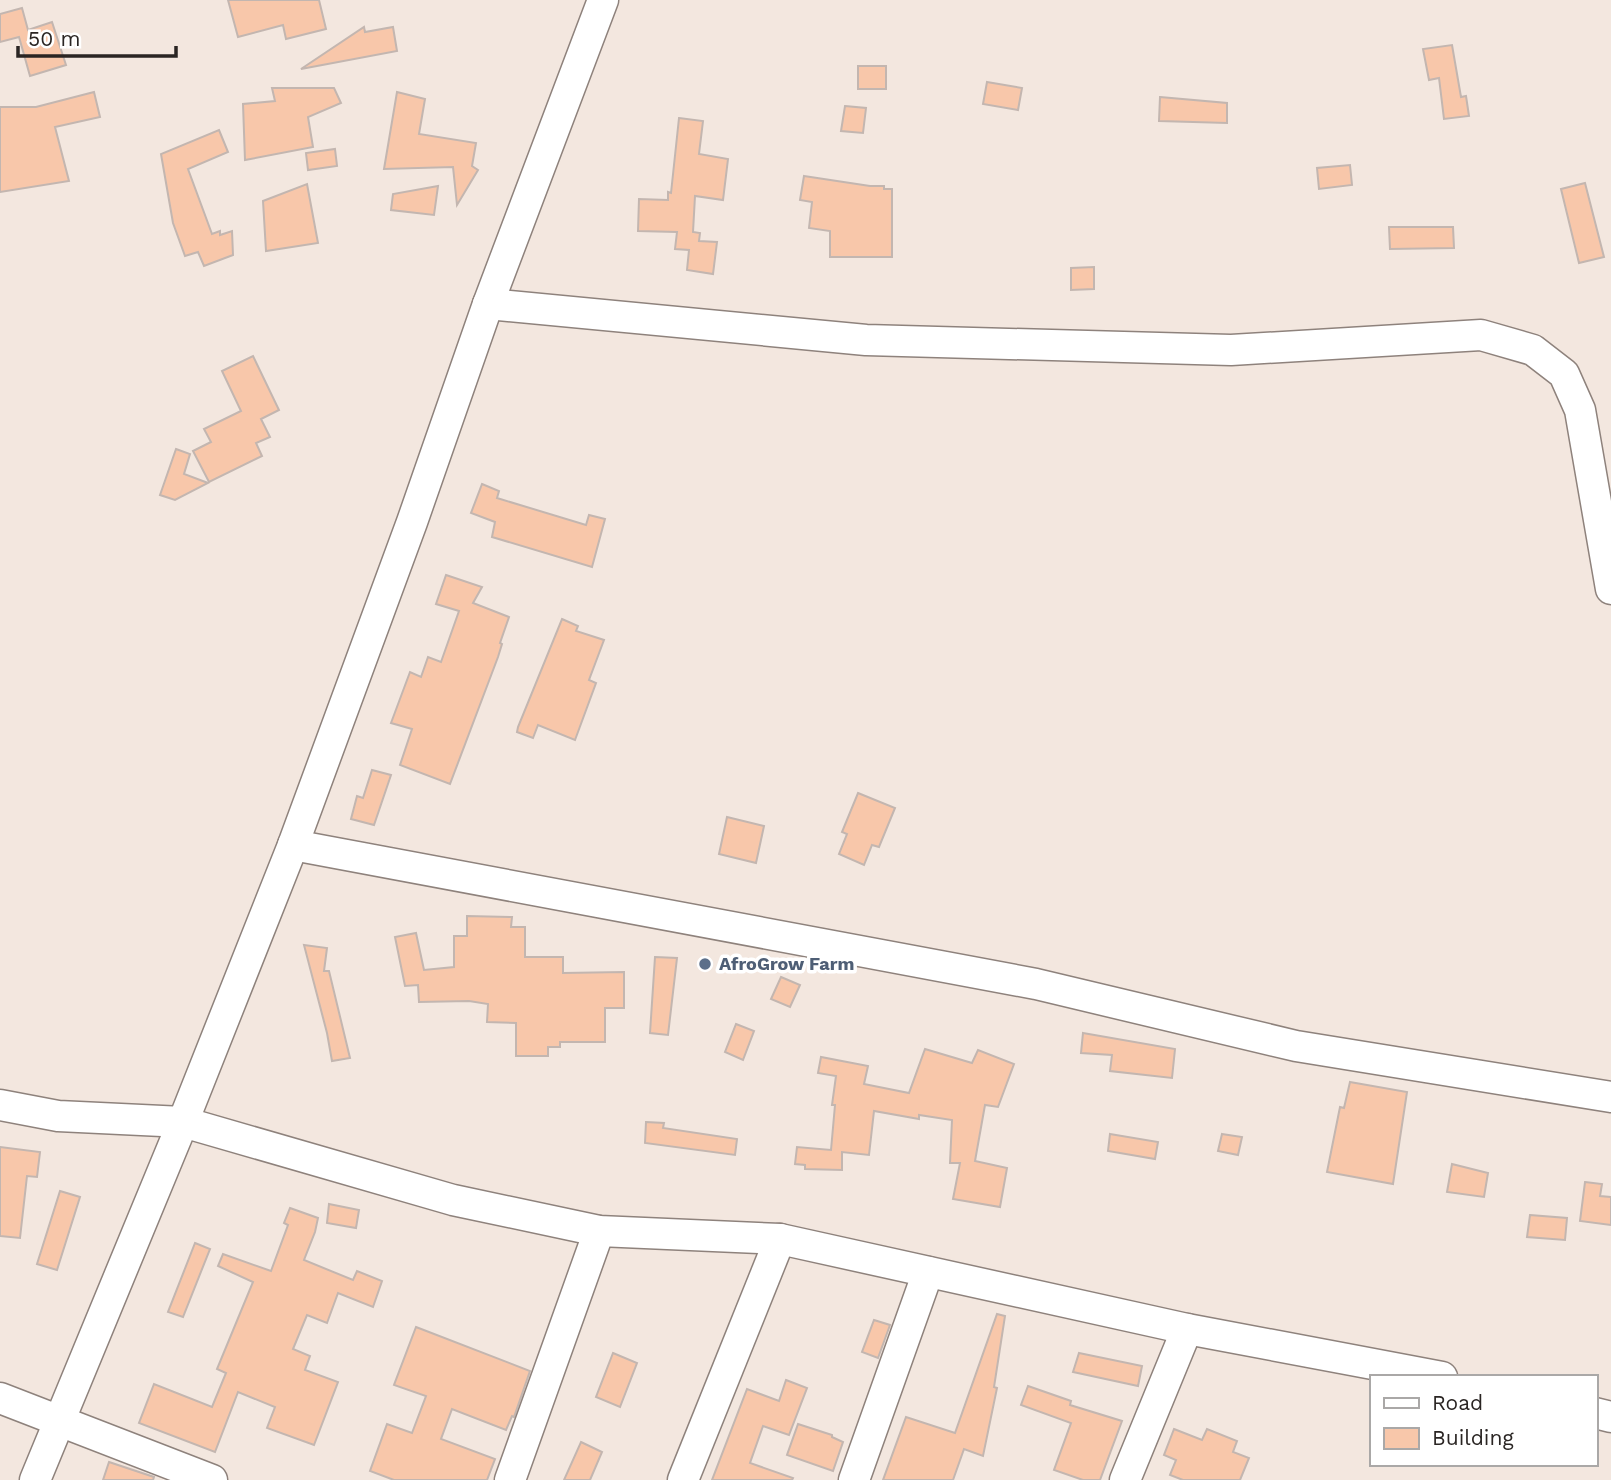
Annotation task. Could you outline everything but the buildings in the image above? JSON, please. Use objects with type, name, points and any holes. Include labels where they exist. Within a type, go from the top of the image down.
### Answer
[{"type":"street","points":[[36,1480],[293,845],[412,522],[488,304],[603,0]]},
{"type":"street","points":[[488,304],[866,340],[1231,350],[1481,335],[1533,350],[1564,374],[1580,410],[1611,589]]},
{"type":"street","points":[[293,845],[1036,984],[1296,1046],[1611,1097]]},
{"type":"street","points":[[0,1105],[58,1116],[183,1122],[453,1200],[599,1231],[780,1239],[1186,1329],[1430,1375]]},
{"type":"street","points":[[510,1480],[599,1231]]},
{"type":"street","points":[[683,1480],[780,1239]]},
{"type":"street","points":[[854,1480],[928,1272]]},
{"type":"street","points":[[1125,1480],[1186,1329]]},
{"type":"street","points":[[0,1398],[212,1480]]},
{"type":"place","name":"AfroGrow Farm","points":[[705,964]]}]
